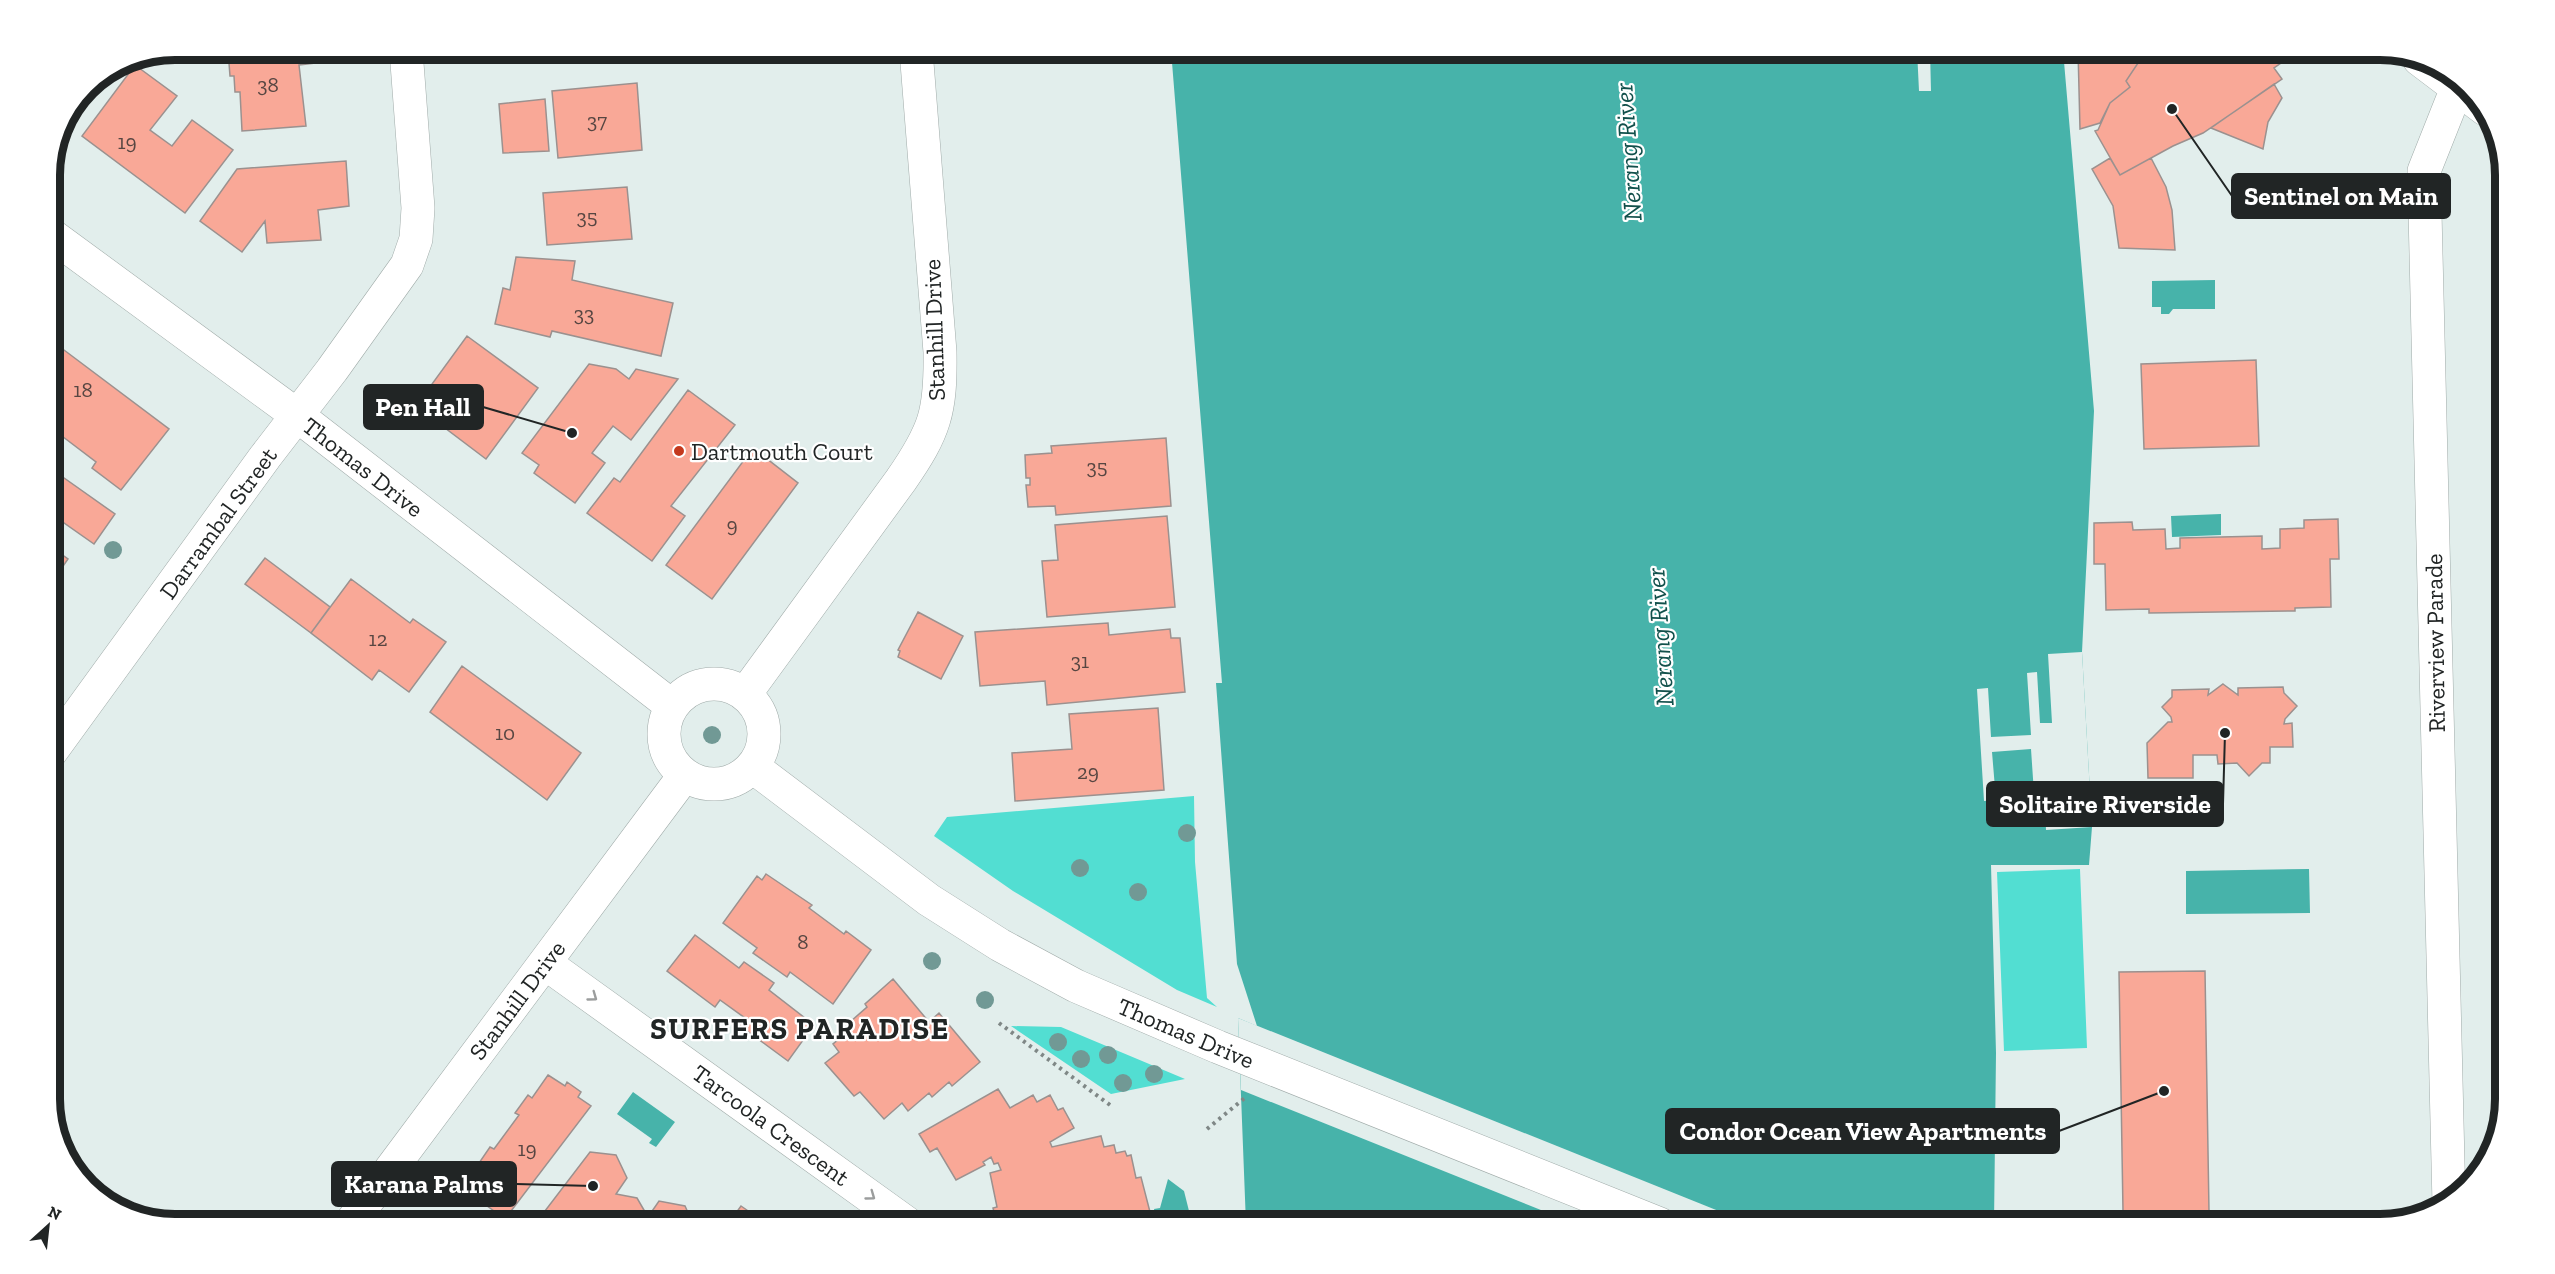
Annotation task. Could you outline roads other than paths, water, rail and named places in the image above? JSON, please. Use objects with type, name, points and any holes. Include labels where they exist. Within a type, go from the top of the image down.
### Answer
[{"type":"street","name":"Darrambal Street","points":[[60,739],[407,265],[416,239],[418,208],[407,60]]},
{"type":"street","name":"Stanhill Drive","points":[[745,694],[901,480],[924,445],[934,423],[940,394],[940,352],[917,60]]},
{"type":"street","name":"Riverview Parade","points":[[2449,1191],[2424,171],[2456,89]]},
{"type":"street","name":"Thomas Drive","points":[[60,241],[298,416],[672,706]]},
{"type":"street","points":[[714,684],[731,686],[745,694],[757,706],[763,721],[765,738],[762,753],[753,767],[741,777],[728,783],[713,785],[698,783],[684,776],[673,764],[666,750],[663,735],[665,720],[672,706],[683,694],[698,686],[714,684]]},
{"type":"street","name":"Thomas Drive","points":[[753,767],[900,879],[1000,945],[1076,986],[1218,1047],[1635,1214]]},
{"type":"street","name":"Stanhill Drive","points":[[357,1214],[684,776]]},
{"type":"street","name":"Tarcoola Crescent","points":[[545,963],[894,1214]]},
{"type":"water","name":"Nerang River","points":[[1172,60],[2064,60],[2094,411],[2082,652],[2092,827],[2089,865],[1991,865],[1996,1053],[1994,1214],[1246,1214],[1238,1018],[1257,1026],[1237,964],[1216,683],[1222,683]]},
{"type":"water","points":[[2215,280],[2215,309],[2173,309],[2169,314],[2161,314],[2161,307],[2152,307],[2152,281]]},
{"type":"water","points":[[2221,514],[2221,535],[2172,537],[2171,516]]},
{"type":"water","points":[[2309,869],[2310,913],[2186,914],[2186,871]]},
{"type":"water","points":[[633,1092],[675,1122],[656,1147],[649,1143],[652,1139],[617,1114]]},
{"type":"water","points":[[1168,1179],[1184,1191],[1190,1214],[1155,1214],[1154,1209],[1160,1208]]},
{"type":"place","name":"Sentinel on Main","points":[[2172,109]]},
{"type":"place","name":"Pen Hall","points":[[572,433]]},
{"type":"place","name":"Dartmouth Court","points":[[679,451]]},
{"type":"place","name":"Solitaire Riverside","points":[[2225,733]]},
{"type":"place","name":"Condor Ocean View Apartments","points":[[2164,1091]]},
{"type":"place","name":"Karana Palms","points":[[593,1186]]},
{"type":"district","name":"SURFERS PARADISE","points":[[800,1029]]}]
